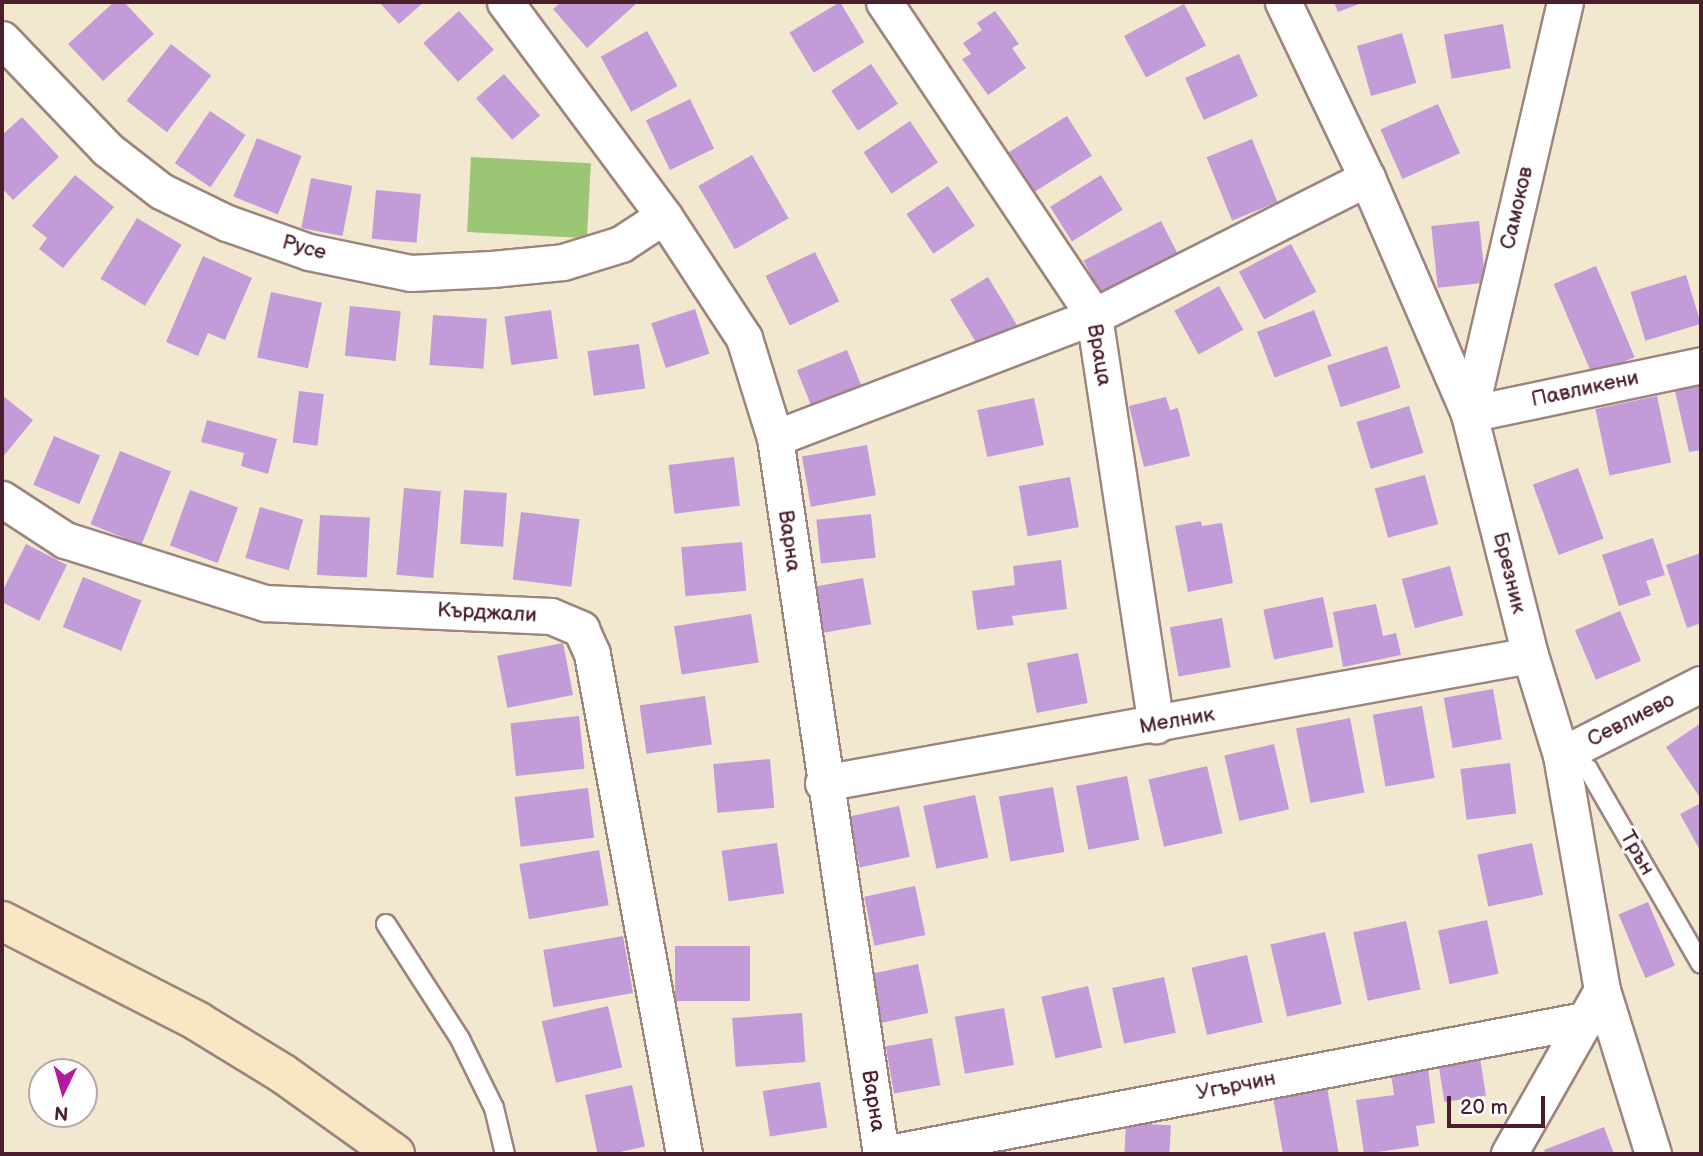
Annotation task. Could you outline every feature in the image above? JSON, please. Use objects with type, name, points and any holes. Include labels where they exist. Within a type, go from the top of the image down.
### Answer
[{"type":"main road","points":[[2,921],[197,1021],[282,1073],[395,1154]]},
{"type":"street","name":"Варна","points":[[505,2],[664,216],[744,338],[775,438],[823,783],[882,1154]]},
{"type":"street","name":"Враца","points":[[884,2],[1094,316],[1156,725]]},
{"type":"street","name":"Брезник","points":[[1283,2],[1367,178],[1469,414],[1530,655],[1560,755],[1596,1004]]},
{"type":"street","name":"Самоков","points":[[1469,414],[1565,2]]},
{"type":"street","name":"Русе","points":[[2,39],[107,149],[162,191],[227,223],[309,252],[411,274],[492,269],[575,258],[621,244],[664,216]]},
{"type":"street","points":[[775,438],[1094,316],[1367,178]]},
{"type":"street","name":"Павликени","points":[[1469,414],[1701,365]]},
{"type":"street","name":"Кърджали","points":[[2,499],[65,540],[265,603],[551,616],[581,629],[592,654],[684,1154]]},
{"type":"street","name":"Мелник","points":[[823,783],[1156,725],[1530,655]]},
{"type":"street","name":"Севлиево","points":[[1560,755],[1701,684]]},
{"type":"street","points":[[1509,1154],[1596,1004]]},
{"type":"street","points":[[1596,1004],[1653,1154]]},
{"type":"street","name":"Угърчин","points":[[882,1154],[1596,1004]]},
{"type":"lane","name":"Трън","points":[[1560,755],[1588,768],[1701,964]]},
{"type":"lane","points":[[386,924],[460,1039],[494,1108],[505,1154]]},
{"type":"green space","points":[[471,157],[591,163],[587,238],[467,232]]},
{"type":"building","points":[[114,2],[124,2],[154,34],[103,81],[68,44]]},
{"type":"building","points":[[379,2],[424,2],[399,24]]},
{"type":"building","points":[[561,2],[638,2],[587,48],[553,9]]},
{"type":"building","points":[[840,2],[864,42],[814,73],[789,32]]},
{"type":"building","points":[[1334,2],[1364,2],[1338,12]]},
{"type":"building","points":[[1184,4],[1206,45],[1146,77],[1124,36]]},
{"type":"building","points":[[459,11],[494,50],[458,82],[423,43]]},
{"type":"building","points":[[995,11],[1019,44],[1012,48],[1026,68],[988,95],[962,59],[971,54],[963,43],[982,30],[977,23]]},
{"type":"building","points":[[1503,24],[1511,68],[1452,79],[1444,34]]},
{"type":"building","points":[[647,31],[678,86],[631,112],[601,57]]},
{"type":"building","points":[[1402,33],[1416,83],[1371,96],[1357,46]]},
{"type":"building","points":[[171,44],[211,75],[167,132],[127,101]]},
{"type":"building","points":[[1239,54],[1258,96],[1204,120],[1185,78]]},
{"type":"building","points":[[871,64],[898,104],[858,131],[831,91]]},
{"type":"building","points":[[504,74],[540,116],[512,140],[476,98]]},
{"type":"building","points":[[690,99],[714,148],[670,170],[646,120]]},
{"type":"building","points":[[1438,104],[1460,153],[1402,179],[1380,130]]},
{"type":"building","points":[[210,111],[246,135],[210,187],[175,163]]},
{"type":"building","points":[[1067,116],[1092,156],[1033,193],[1008,153]]},
{"type":"building","points":[[22,117],[59,157],[13,200],[2,188],[2,135]]},
{"type":"building","points":[[910,121],[938,162],[892,194],[864,152]]},
{"type":"building","points":[[257,138],[302,156],[278,214],[233,196]]},
{"type":"building","points":[[1252,139],[1277,202],[1232,220],[1207,157]]},
{"type":"building","points":[[752,155],[788,218],[735,249],[698,186]]},
{"type":"building","points":[[75,175],[114,207],[63,268],[39,249],[47,238],[32,226]]},
{"type":"building","points":[[1101,175],[1123,210],[1072,242],[1050,207]]},
{"type":"building","points":[[311,178],[352,186],[342,236],[301,228]]},
{"type":"building","points":[[948,186],[975,226],[933,254],[907,214]]},
{"type":"building","points":[[376,190],[421,194],[417,243],[372,239]]},
{"type":"building","points":[[137,218],[182,245],[145,306],[100,279]]},
{"type":"building","points":[[1161,221],[1184,266],[1107,306],[1083,260]]},
{"type":"building","points":[[1479,221],[1485,283],[1438,288],[1431,226]]},
{"type":"building","points":[[1291,244],[1316,292],[1264,319],[1239,272]]},
{"type":"building","points":[[815,252],[839,301],[790,326],[766,276]]},
{"type":"building","points":[[203,256],[252,278],[225,340],[208,333],[198,356],[166,342]]},
{"type":"building","points":[[1596,266],[1635,357],[1592,375],[1554,284]]},
{"type":"building","points":[[1686,275],[1701,324],[1645,341],[1631,292]]},
{"type":"building","points":[[988,277],[1017,326],[980,349],[950,300]]},
{"type":"building","points":[[1219,286],[1243,330],[1199,354],[1174,311]]},
{"type":"building","points":[[271,292],[322,303],[308,368],[257,358]]},
{"type":"building","points":[[350,306],[401,311],[395,361],[345,356]]},
{"type":"building","points":[[695,309],[710,354],[666,368],[651,323]]},
{"type":"building","points":[[551,310],[558,359],[511,365],[504,317]]},
{"type":"building","points":[[1314,310],[1332,356],[1275,378],[1257,332]]},
{"type":"building","points":[[433,315],[487,319],[483,369],[430,365]]},
{"type":"building","points":[[639,344],[645,389],[594,396],[588,351]]},
{"type":"building","points":[[1387,346],[1401,388],[1341,407],[1327,365]]},
{"type":"building","points":[[847,350],[865,395],[815,415],[797,370]]},
{"type":"building","points":[[1701,382],[1701,450],[1689,452],[1674,387]]},
{"type":"building","points":[[299,391],[324,394],[317,446],[293,443]]},
{"type":"building","points":[[2,395],[33,420],[2,458]]},
{"type":"building","points":[[1657,396],[1671,463],[1610,476],[1595,409]]},
{"type":"building","points":[[1166,397],[1170,410],[1178,408],[1190,456],[1144,467],[1129,406]]},
{"type":"building","points":[[1034,398],[1044,445],[987,457],[977,410]]},
{"type":"building","points":[[1409,406],[1423,453],[1371,469],[1356,422]]},
{"type":"building","points":[[207,420],[277,439],[268,474],[241,466],[244,453],[201,442]]},
{"type":"building","points":[[54,436],[100,456],[79,504],[33,485]]},
{"type":"building","points":[[867,445],[876,495],[811,507],[802,456]]},
{"type":"building","points":[[120,451],[171,472],[141,545],[90,524]]},
{"type":"building","points":[[734,457],[740,506],[674,514],[668,465]]},
{"type":"building","points":[[1578,468],[1604,538],[1559,555],[1533,484]]},
{"type":"building","points":[[1425,475],[1438,524],[1388,538],[1375,488]]},
{"type":"building","points":[[1070,477],[1079,527],[1028,536],[1019,486]]},
{"type":"building","points":[[404,488],[441,491],[433,578],[396,575]]},
{"type":"building","points":[[190,490],[238,507],[218,563],[170,545]]},
{"type":"building","points":[[464,490],[507,493],[503,547],[460,544]]},
{"type":"building","points":[[260,507],[303,519],[289,570],[245,558]]},
{"type":"building","points":[[521,512],[580,519],[571,587],[513,579]]},
{"type":"building","points":[[871,514],[876,558],[821,564],[816,520]]},
{"type":"building","points":[[320,515],[370,518],[367,578],[317,575]]},
{"type":"building","points":[[1201,521],[1202,526],[1222,523],[1233,583],[1188,592],[1175,526]]},
{"type":"building","points":[[1653,538],[1665,575],[1646,581],[1651,595],[1619,606],[1602,555]]},
{"type":"building","points":[[742,542],[746,591],[686,596],[681,547]]},
{"type":"building","points":[[26,544],[67,565],[39,621],[2,602],[2,592]]},
{"type":"building","points":[[1701,553],[1701,623],[1687,628],[1666,565]]},
{"type":"building","points":[[1061,560],[1067,609],[1012,616],[1014,625],[977,630],[972,591],[1015,585],[1013,566]]},
{"type":"building","points":[[1450,566],[1463,615],[1415,628],[1402,579]]},
{"type":"building","points":[[83,577],[141,601],[121,651],[63,627]]},
{"type":"building","points":[[863,578],[871,624],[822,633],[814,587]]},
{"type":"building","points":[[1323,597],[1334,647],[1274,660],[1263,610]]},
{"type":"building","points":[[1376,604],[1383,636],[1396,633],[1401,655],[1343,667],[1333,612]]},
{"type":"building","points":[[1620,611],[1641,661],[1596,680],[1575,630]]},
{"type":"building","points":[[751,614],[759,662],[682,675],[674,626]]},
{"type":"building","points":[[1222,618],[1231,667],[1178,676],[1170,627]]},
{"type":"building","points":[[563,643],[573,695],[507,708],[497,656]]},
{"type":"building","points":[[1078,653],[1088,703],[1037,713],[1027,663]]},
{"type":"building","points":[[1493,689],[1502,739],[1453,748],[1444,698]]},
{"type":"building","points":[[705,696],[712,745],[646,754],[640,705]]},
{"type":"building","points":[[1422,706],[1435,778],[1385,787],[1373,715]]},
{"type":"building","points":[[579,716],[585,769],[516,776],[510,723]]},
{"type":"building","points":[[1350,718],[1365,793],[1311,803],[1296,728]]},
{"type":"building","points":[[1701,723],[1701,794],[1699,796],[1666,747]]},
{"type":"building","points":[[1274,744],[1289,809],[1239,821],[1224,755]]},
{"type":"building","points":[[770,759],[774,808],[717,813],[713,764]]},
{"type":"building","points":[[1510,763],[1516,814],[1467,820],[1460,769]]},
{"type":"building","points":[[1207,766],[1223,833],[1164,847],[1149,779]]},
{"type":"building","points":[[1127,776],[1139,840],[1088,850],[1076,786]]},
{"type":"building","points":[[1053,787],[1064,852],[1010,862],[999,797]]},
{"type":"building","points":[[588,788],[594,838],[521,847],[515,797]]},
{"type":"building","points":[[975,795],[988,858],[936,869],[923,806]]},
{"type":"building","points":[[1701,803],[1701,852],[1680,814]]},
{"type":"building","points":[[899,806],[910,857],[860,867],[849,817]]},
{"type":"building","points":[[777,843],[784,894],[729,901],[722,851]]},
{"type":"building","points":[[1532,843],[1543,895],[1488,906],[1477,855]]},
{"type":"building","points":[[599,850],[609,905],[529,919],[519,864]]},
{"type":"building","points":[[915,886],[925,935],[875,946],[864,897]]},
{"type":"building","points":[[1648,902],[1675,966],[1646,978],[1619,915]]},
{"type":"building","points":[[1487,920],[1498,974],[1450,984],[1438,930]]},
{"type":"building","points":[[1406,921],[1421,989],[1368,1001],[1353,932]]},
{"type":"building","points":[[1325,932],[1342,1004],[1287,1017],[1270,945]]},
{"type":"building","points":[[623,936],[633,993],[553,1007],[543,950]]},
{"type":"building","points":[[675,946],[750,946],[750,1001],[675,1001]]},
{"type":"building","points":[[1247,955],[1263,1022],[1207,1035],[1191,968]]},
{"type":"building","points":[[918,964],[928,1013],[879,1024],[868,975]]},
{"type":"building","points":[[1164,977],[1176,1033],[1124,1044],[1112,988]]},
{"type":"building","points":[[1088,986],[1102,1047],[1055,1058],[1041,997]]},
{"type":"building","points":[[608,1006],[622,1067],[556,1083],[542,1021]]},
{"type":"building","points":[[1004,1008],[1014,1065],[965,1074],[955,1017]]},
{"type":"building","points":[[802,1013],[805,1062],[736,1067],[732,1018]]},
{"type":"building","points":[[932,1038],[940,1085],[894,1093],[886,1046]]},
{"type":"building","points":[[1480,1058],[1486,1096],[1444,1102],[1439,1065]]},
{"type":"building","points":[[1428,1068],[1435,1123],[1416,1126],[1419,1146],[1364,1154],[1356,1100],[1394,1095],[1391,1073]]},
{"type":"building","points":[[820,1082],[827,1127],[770,1137],[763,1091]]},
{"type":"building","points":[[632,1085],[645,1147],[598,1154],[585,1095]]},
{"type":"building","points":[[1327,1087],[1338,1152],[1283,1154],[1273,1097]]},
{"type":"building","points":[[1126,1123],[1171,1125],[1169,1154],[1124,1154]]},
{"type":"building","points":[[1604,1127],[1614,1154],[1546,1154],[1544,1150]]}]
